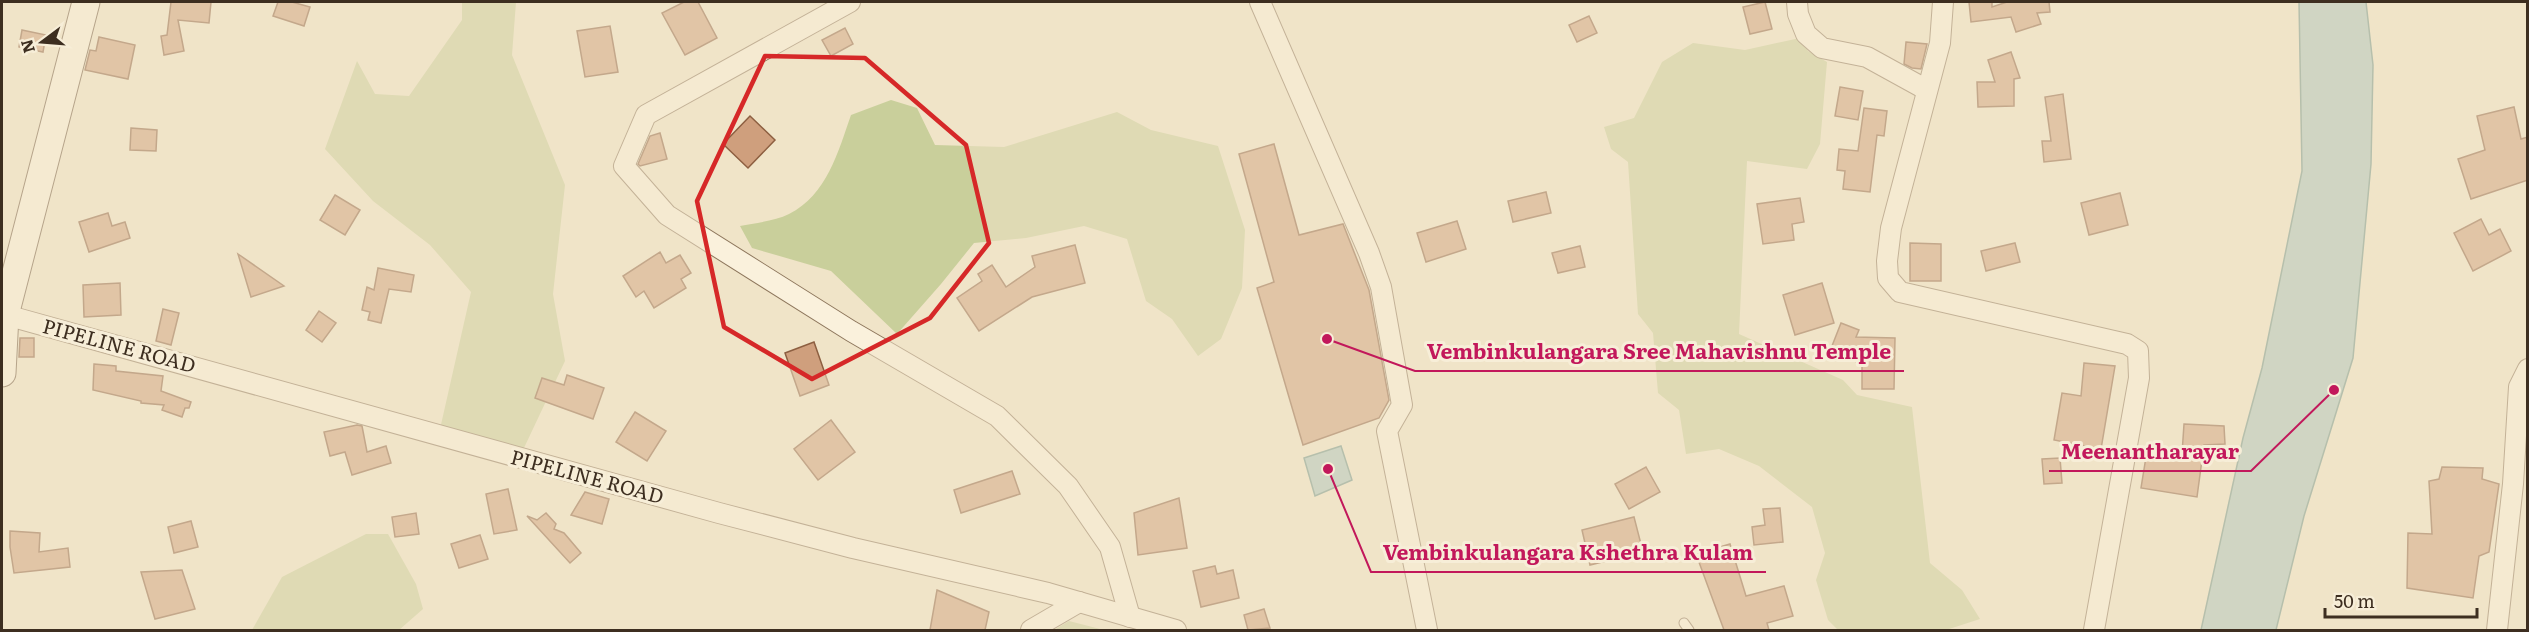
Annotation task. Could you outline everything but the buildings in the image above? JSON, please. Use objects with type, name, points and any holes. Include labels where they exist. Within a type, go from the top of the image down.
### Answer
[{"type":"main road","points":[[2,373],[3,314],[86,2]]},
{"type":"street","points":[[850,2],[646,115],[624,166],[667,215],[851,332],[997,416],[1068,486],[1110,547],[1130,617]]},
{"type":"street","points":[[1260,2],[1369,253],[1381,286],[1402,405],[1387,431],[1427,630]]},
{"type":"street","points":[[1797,2],[1798,14],[1806,34],[1822,48],[1867,57],[1927,90]]},
{"type":"street","points":[[1943,2],[1940,43],[1891,228],[1887,261],[1888,278],[1900,292],[2127,344],[2138,351],[2139,378],[2094,630]]},
{"type":"street","name":"PIPELINE ROAD","points":[[3,314],[719,513],[1079,602],[1176,630]]},
{"type":"street","points":[[2497,630],[2513,484],[2519,387],[2528,369]]},
{"type":"street","points":[[1031,630],[1079,602]]},
{"type":"highlighted area","points":[[765,56],[865,58],[966,145],[989,243],[930,318],[812,379],[724,327],[697,201]]},
{"type":"green space","points":[[462,2],[516,2],[512,55],[565,185],[553,294],[565,361],[523,450],[440,429],[471,292],[430,245],[373,201],[325,149],[357,61],[375,94],[409,96],[462,20]]},
{"type":"green space","points":[[1800,38],[1808,51],[1827,62],[1820,144],[1807,169],[1747,161],[1739,334],[1843,380],[1857,395],[1912,407],[1930,563],[1962,590],[1980,619],[1946,630],[1838,630],[1828,620],[1816,580],[1825,553],[1812,507],[1759,466],[1719,449],[1686,454],[1679,410],[1658,393],[1653,333],[1638,314],[1628,162],[1611,149],[1604,127],[1634,118],[1662,62],[1693,43],[1745,50]]},
{"type":"green space","points":[[891,100],[917,108],[935,145],[1004,147],[1117,112],[1151,130],[1218,146],[1245,230],[1242,288],[1221,339],[1198,356],[1172,319],[1146,301],[1127,239],[1084,226],[1026,238],[974,243],[897,334],[831,271],[752,248],[740,226],[778,218],[802,206],[822,184],[836,158],[851,115]]},
{"type":"green space","points":[[366,534],[388,534],[416,584],[423,609],[399,630],[252,630],[282,577]]},
{"type":"green space","points":[[1069,621],[1104,630],[1054,630]]},
{"type":"water","points":[[2299,2],[2366,2],[2373,65],[2371,164],[2353,358],[2304,516],[2276,630],[2201,630],[2243,438],[2262,368],[2302,171]]},
{"type":"water","points":[[1341,446],[1352,480],[1315,496],[1304,458]]},
{"type":"place","name":"Vembinkulangara Sree Mahavishnu Temple","points":[[1327,339]]},
{"type":"place","name":"Meenantharayar","points":[[2334,390]]},
{"type":"place","name":"Vembinkulangara Kshethra Kulam","points":[[1328,469]]}]
